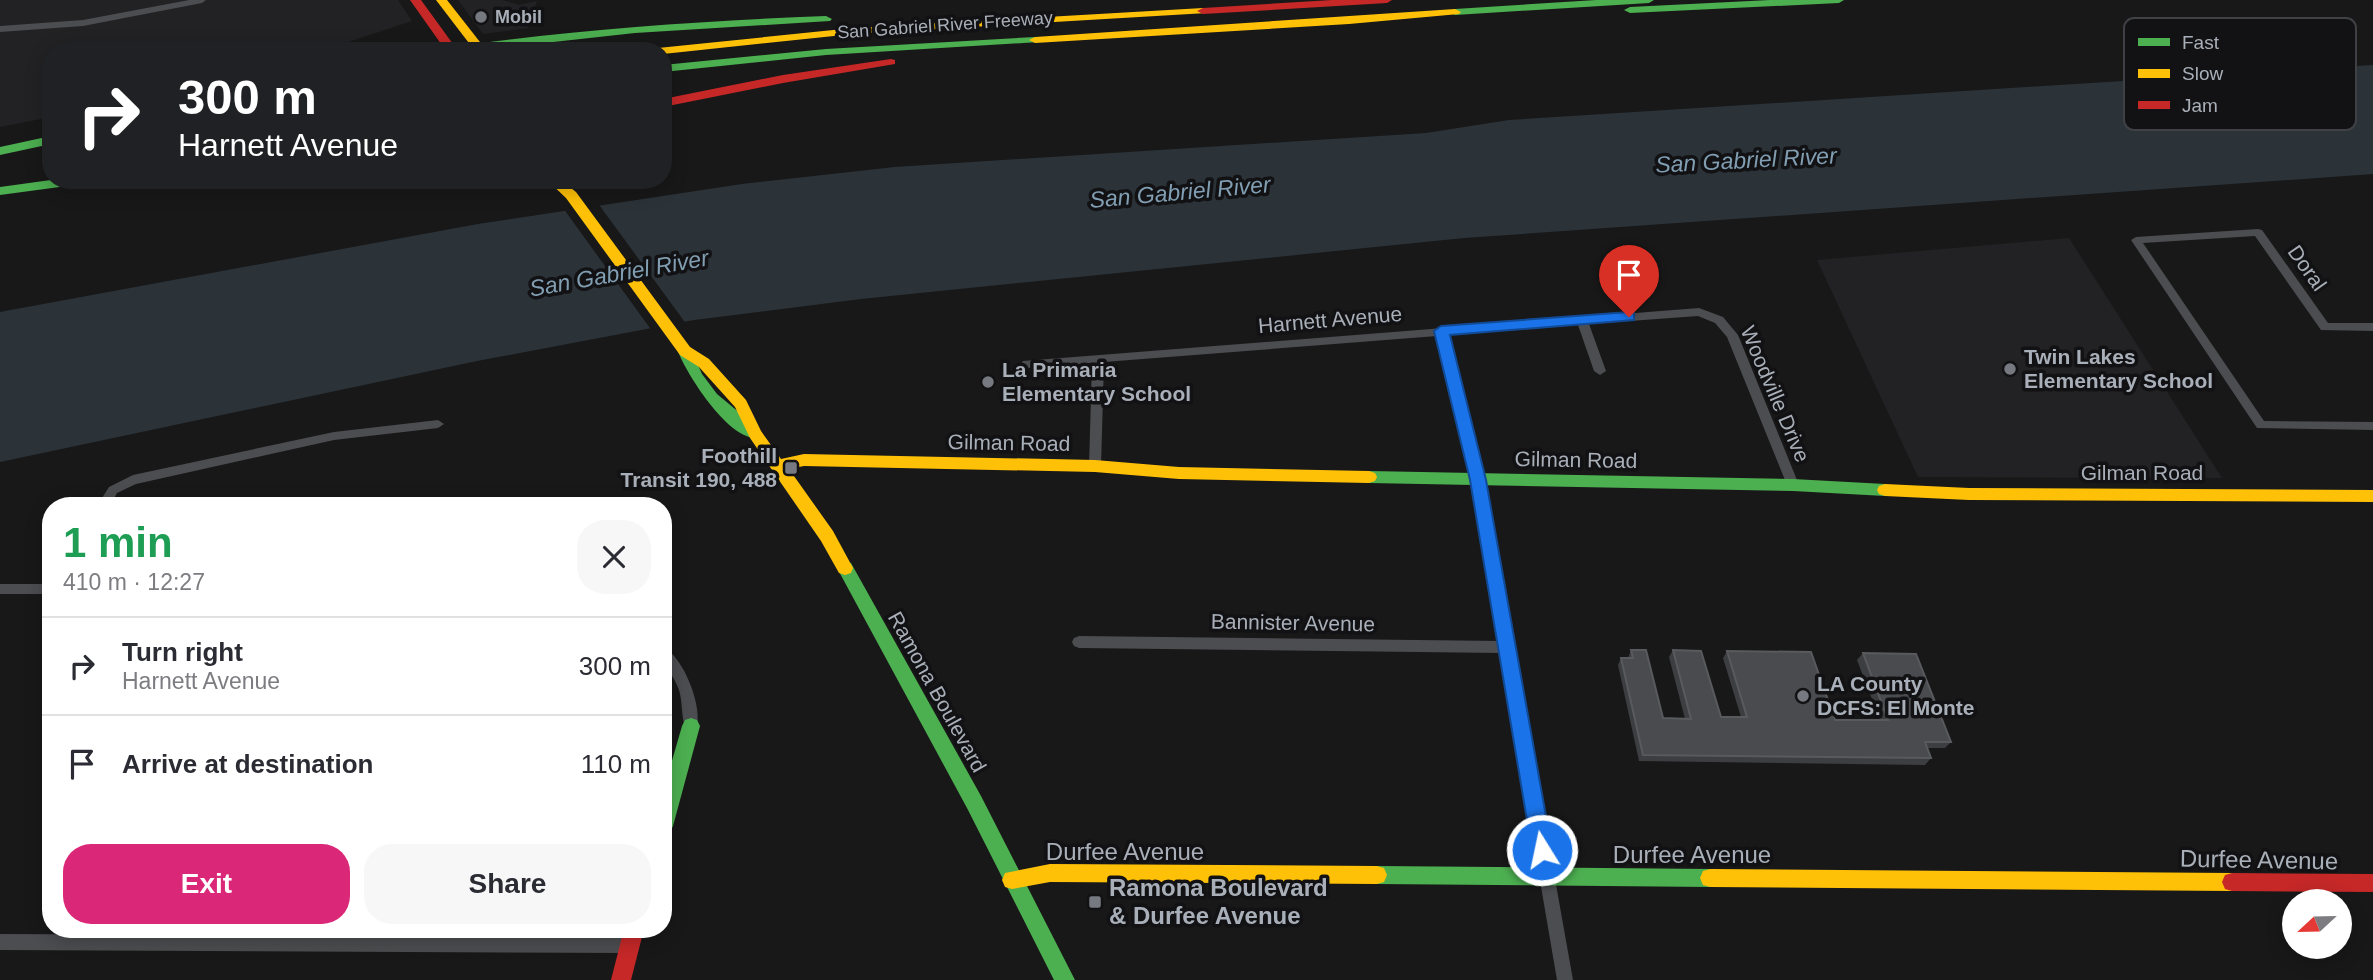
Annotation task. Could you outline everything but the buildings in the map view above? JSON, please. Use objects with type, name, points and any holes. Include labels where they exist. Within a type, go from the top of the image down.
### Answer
[{"type":"main road","points":[[415,0],[444,42]]},
{"type":"main road","points":[[442,0],[474,42]]},
{"type":"main road","name":"San Gabriel River Freeway","points":[[672,50],[853,31],[1387,0]]},
{"type":"main road","name":"San Gabriel River Freeway","points":[[672,68],[826,52],[1648,0]]},
{"type":"main road","points":[[1349,21],[1418,22],[1839,0]]},
{"type":"main road","points":[[529,42],[669,25],[743,20],[1128,13]]},
{"type":"main road","points":[[672,101],[829,71],[1195,29]]},
{"type":"main road","points":[[0,151],[42,142]]},
{"type":"main road","points":[[0,159],[42,152]]},
{"type":"main road","points":[[0,180],[42,173]]},
{"type":"main road","points":[[0,191],[42,185]]},
{"type":"main road","name":"Ramona Boulevard","points":[[571,189],[681,347],[688,369],[724,411],[755,434],[827,536],[974,802],[1065,980]]},
{"type":"main road","name":"Gilman Road","points":[[778,466],[804,460],[1095,466],[1180,473],[1793,485],[1969,494],[2373,496]]},
{"type":"main road","points":[[672,794],[691,726]]},
{"type":"main road","name":"Durfee Avenue","points":[[1012,880],[1050,873],[2373,884]]},
{"type":"main road","points":[[621,980],[632,938]]},
{"type":"street","points":[[0,29],[83,23],[202,0]]},
{"type":"street","name":"Doral","points":[[2373,327],[2325,327],[2258,232],[2136,240],[2261,425],[2373,426]]},
{"type":"street","name":"Harnett Avenue","points":[[1027,364],[1699,312],[1719,320]]},
{"type":"street","points":[[1582,320],[1600,371]]},
{"type":"street","name":"Woodville Drive","points":[[1719,320],[1732,335],[1793,485]]},
{"type":"street","points":[[1441,331],[1478,480],[1565,980]]},
{"type":"street","points":[[1095,466],[1098,359]]},
{"type":"street","points":[[109,497],[113,491],[133,480],[334,436],[438,424]]},
{"type":"street","points":[[0,589],[42,588]]},
{"type":"street","name":"Bannister Avenue","points":[[1079,642],[1507,647]]},
{"type":"street","points":[[672,663],[680,672],[690,699],[691,726]]},
{"type":"street","points":[[0,942],[506,938]]},
{"type":"shaded area","points":[[0,0],[398,0],[412,21],[348,42],[42,42],[42,119],[0,127]]},
{"type":"shaded area","points":[[458,0],[502,0],[519,5],[537,1],[528,28],[483,34]]},
{"type":"shaded area","name":"Twin Lakes Elementary School","points":[[2069,238],[2222,478],[1918,477],[1817,260]]},
{"type":"water","name":"San Gabriel River","points":[[2373,65],[2373,174],[1464,238],[861,299],[694,320],[477,361],[0,462],[0,312],[478,224],[742,184],[895,167],[1426,133],[1509,120],[2124,81],[2124,130],[2356,130],[2356,66]]},
{"type":"pier","points":[[597,202],[687,325],[652,331],[563,208]]},
{"type":"traffic: fast","points":[[1455,12],[1649,0]]},
{"type":"traffic: fast","points":[[1630,10],[1839,0]]},
{"type":"traffic: fast","points":[[516,42],[635,30],[826,19]]},
{"type":"traffic: fast","points":[[672,68],[826,52],[1035,40]]},
{"type":"traffic: fast","points":[[0,151],[42,142]]},
{"type":"traffic: fast","points":[[0,191],[42,185]]},
{"type":"traffic: fast","points":[[685,351],[696,376],[712,398],[754,433]]},
{"type":"traffic: fast","points":[[1369,477],[1793,485],[1885,490]]},
{"type":"traffic: fast","points":[[845,568],[974,802],[1065,980]]},
{"type":"traffic: fast","points":[[672,794],[691,726]]},
{"type":"traffic: fast","points":[[1377,875],[1710,878]]},
{"type":"traffic: slow","points":[[441,0],[474,42]]},
{"type":"traffic: slow","points":[[672,50],[853,31],[1203,11]]},
{"type":"traffic: slow","points":[[1035,40],[1455,12]]},
{"type":"traffic: slow","points":[[564,189],[571,195],[685,351],[704,363],[741,404],[755,434],[827,536],[845,568]]},
{"type":"traffic: slow","points":[[778,466],[804,460],[1095,466],[1179,473],[1369,477]]},
{"type":"traffic: slow","points":[[1885,490],[1969,494],[2373,496]]},
{"type":"traffic: slow","points":[[1012,880],[1050,873],[1377,875]]},
{"type":"traffic: slow","points":[[1710,878],[2232,882]]},
{"type":"traffic: jam","points":[[415,0],[445,42]]},
{"type":"traffic: jam","points":[[1203,11],[1387,0]]},
{"type":"traffic: jam","points":[[672,101],[783,79],[891,62]]},
{"type":"traffic: jam","points":[[2232,882],[2373,883]]},
{"type":"traffic: jam","points":[[621,980],[632,938]]},
{"type":"place","name":"Mobil","points":[[481,17]]},
{"type":"place","name":"Twin Lakes Elementary School","points":[[2010,369]]},
{"type":"place","name":"La Primaria Elementary School","points":[[988,382]]},
{"type":"place","name":"Foothill Transit 190, 488","points":[[791,468]]},
{"type":"place","name":"LA County DCFS: El Monte","points":[[1803,696]]},
{"type":"place","name":"Ramona Boulevard & Durfee Avenue","points":[[1095,902]]},
{"type":"route","points":[[1542,850],[1478,480],[1441,331],[1629,317]]}]
